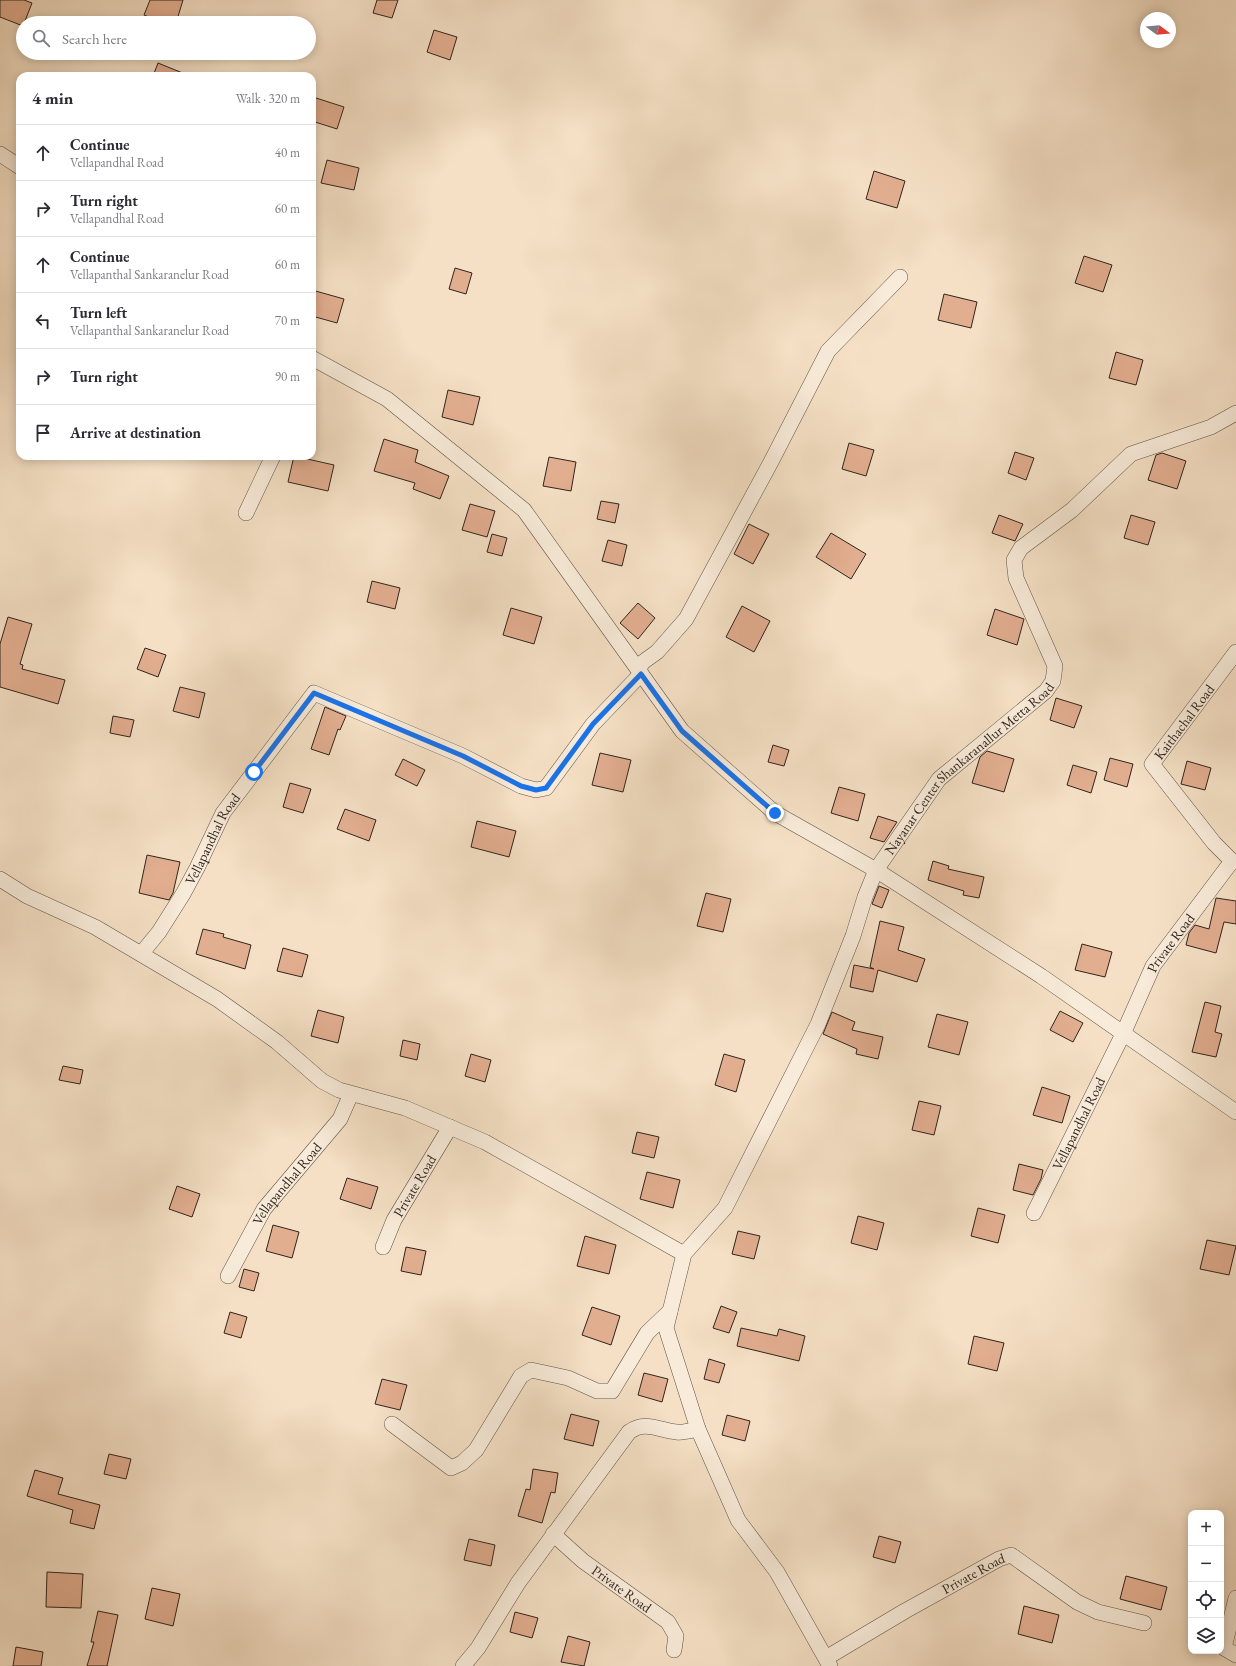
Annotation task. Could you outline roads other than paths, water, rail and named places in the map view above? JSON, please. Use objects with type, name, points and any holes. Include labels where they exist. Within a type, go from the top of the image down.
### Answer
[{"type":"street","points":[[0,154],[16,164]]},
{"type":"street","points":[[640,671],[643,662],[657,652],[686,619],[772,460],[828,351],[900,277]]},
{"type":"street","points":[[316,362],[387,399],[524,510],[682,731],[775,813],[876,870],[1041,976],[1236,1112]]},
{"type":"street","name":"Nayanar Center Shankaranallur Metta Road","points":[[684,1254],[725,1208],[818,1024],[854,936],[865,897],[876,870],[939,779],[1018,715],[1046,690],[1053,681],[1055,666],[1016,578],[1014,560],[1021,548],[1072,510],[1131,454],[1211,427],[1236,413]]},
{"type":"street","points":[[246,513],[271,460]]},
{"type":"street","name":"Kaithachal Road","points":[[1234,862],[1214,843],[1152,764],[1236,652]]},
{"type":"street","name":"Vellapandhal Road","points":[[141,954],[159,932],[183,894],[197,868],[222,813],[314,693],[463,756],[521,786],[536,790],[546,788],[593,724],[640,671]]},
{"type":"street","name":"Private Road","points":[[1123,1034],[1152,966],[1234,862]]},
{"type":"street","points":[[0,879],[27,896],[94,927],[218,999],[277,1042],[322,1082],[351,1094],[405,1108],[485,1142],[684,1254],[666,1328],[698,1429],[738,1520],[777,1572],[828,1662]]},
{"type":"street","name":"Vellapandhal Road","points":[[1034,1214],[1123,1034]]},
{"type":"street","name":"Vellapandhal Road","points":[[228,1276],[264,1210],[340,1119],[351,1094]]},
{"type":"street","name":"Private Road","points":[[383,1247],[394,1220],[450,1127]]},
{"type":"street","points":[[392,1424],[451,1468],[462,1463],[476,1450],[521,1376],[531,1370],[568,1378],[597,1391],[612,1391],[646,1333],[670,1310]]},
{"type":"street","points":[[463,1666],[478,1648],[518,1583],[629,1432],[637,1426],[645,1425],[678,1433],[698,1429]]},
{"type":"street","name":"Private Road","points":[[553,1534],[583,1562],[668,1622],[676,1636],[674,1650]]},
{"type":"street","name":"Private Road","points":[[828,1662],[905,1611],[992,1562],[1011,1555],[1023,1562],[1048,1583],[1077,1602],[1098,1612],[1144,1623]]},
{"type":"street","points":[[1236,1598],[1224,1648],[1236,1655]]}]
